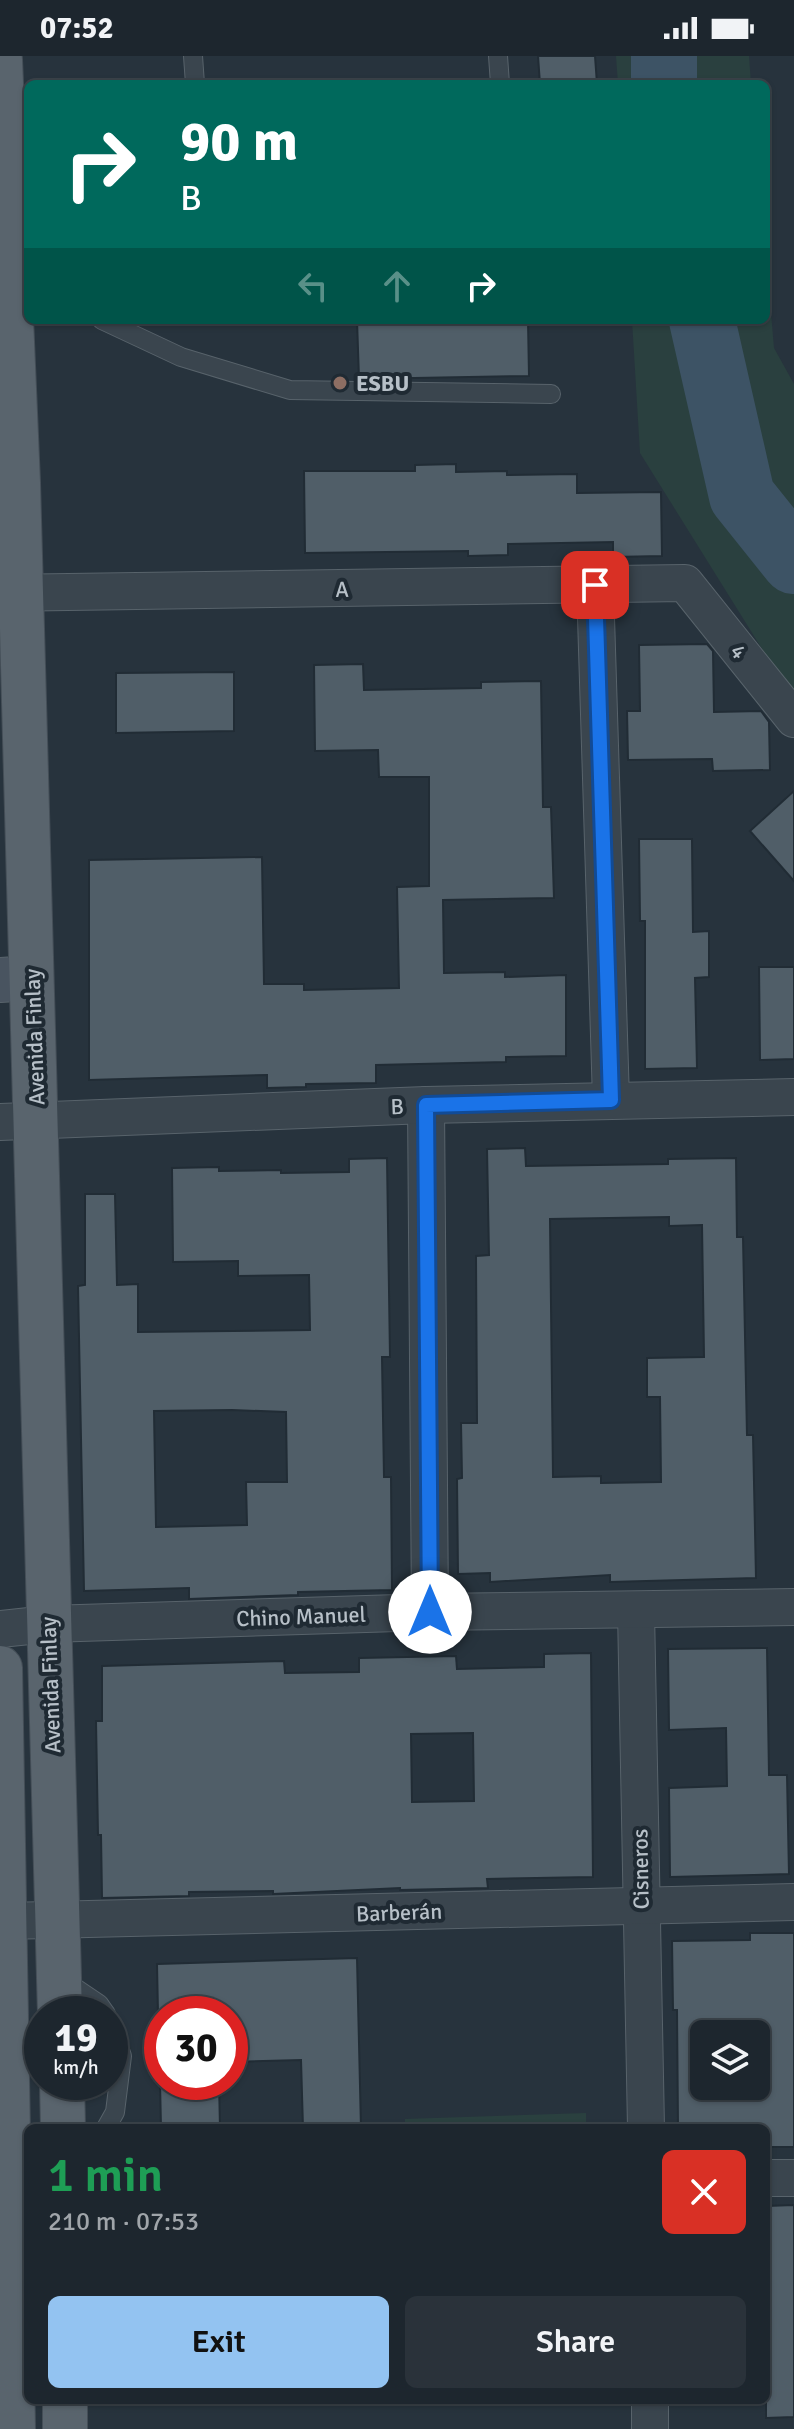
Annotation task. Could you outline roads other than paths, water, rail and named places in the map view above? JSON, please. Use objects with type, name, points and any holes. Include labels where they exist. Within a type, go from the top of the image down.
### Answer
[{"type":"main road","name":"Avenida Finlay","points":[[0,60],[4,231],[13,300],[11,594],[18,1121],[48,1624],[60,1996]]},
{"type":"main road","points":[[0,1668],[13,2429]]},
{"type":"main road","points":[[62,2100],[63,2124]]},
{"type":"main road","points":[[65,2404],[65,2429]]},
{"type":"street","name":"A","points":[[11,594],[685,583]]},
{"type":"street","name":"4","points":[[685,583],[794,719]]},
{"type":"street","points":[[595,585],[611,1100]]},
{"type":"street","name":"B","points":[[18,1121],[426,1105],[794,1097]]},
{"type":"street","points":[[426,1105],[430,1612]]},
{"type":"street","name":"Chino Manuel","points":[[0,1629],[48,1624],[430,1612],[794,1607]]},
{"type":"street","name":"Cisneros","points":[[636,1611],[646,2124]]},
{"type":"street","points":[[1,1748],[53,1747]]},
{"type":"street","name":"Barberán","points":[[5,1921],[794,1902]]},
{"type":"street","points":[[770,2178],[794,2178]]},
{"type":"street","points":[[650,2404],[650,2429]]},
{"type":"lane","points":[[193,56],[195,80]]},
{"type":"lane","points":[[498,56],[500,80]]},
{"type":"lane","points":[[111,324],[181,357],[290,390],[551,394]]},
{"type":"lane","points":[[108,2124],[115,2112],[116,2100]]},
{"type":"waterway","points":[[664,56],[664,80]]},
{"type":"waterway","points":[[703,324],[742,496],[794,561]]},
{"type":"place","name":"ESBU","points":[[340,383]]}]
